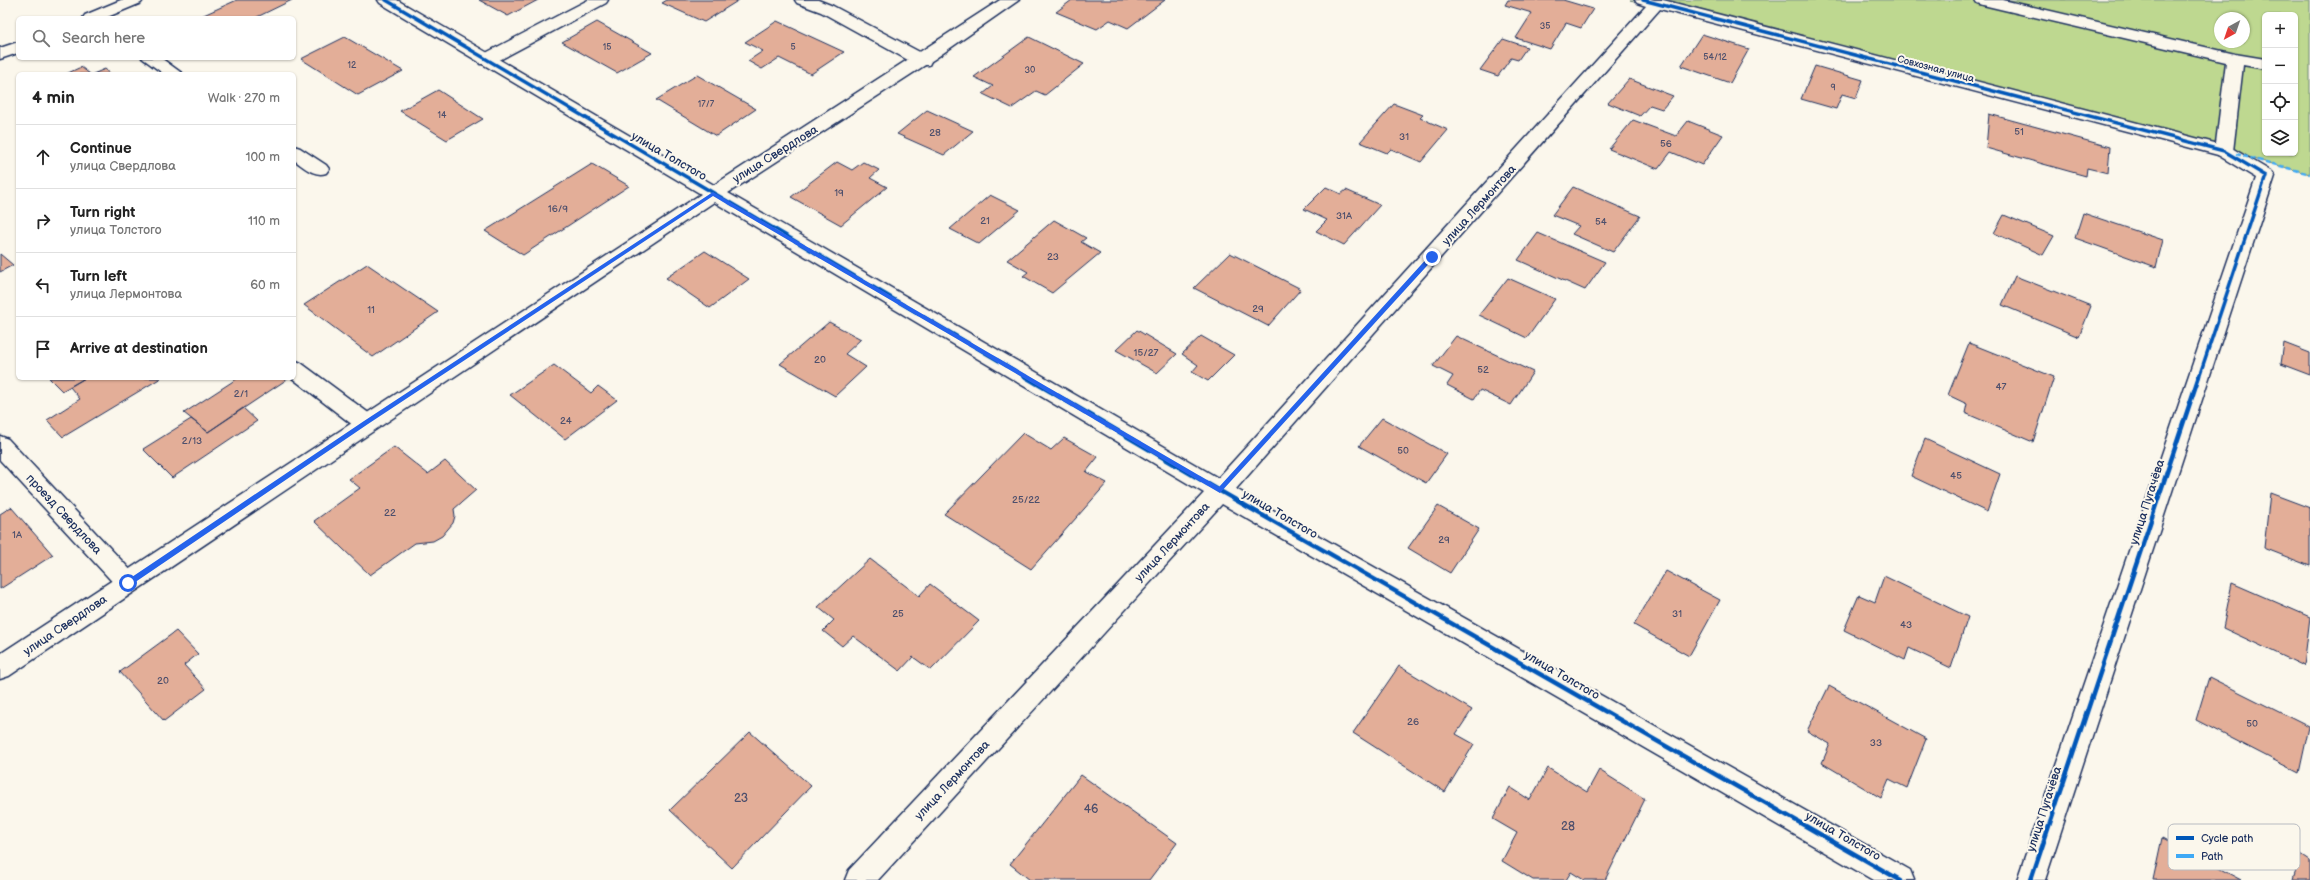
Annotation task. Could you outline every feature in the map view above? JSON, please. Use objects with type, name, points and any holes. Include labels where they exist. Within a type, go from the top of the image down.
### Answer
[{"type":"street","points":[[96,16],[135,0]]},
{"type":"street","name":"улица Толстого","points":[[386,0],[1220,491],[1900,880]]},
{"type":"street","points":[[486,60],[600,0]]},
{"type":"street","points":[[803,0],[833,4],[923,60]]},
{"type":"street","name":"улица Свердлова","points":[[0,668],[713,193],[923,60],[1011,0]]},
{"type":"street","points":[[1983,0],[2235,59],[2262,64]]},
{"type":"street","name":"Совхозная улица","points":[[1650,2],[2224,151]]},
{"type":"street","name":"улица Лермонтова","points":[[859,880],[1220,491],[1650,2]]},
{"type":"street","points":[[0,54],[16,48]]},
{"type":"street","points":[[2224,151],[2235,59]]},
{"type":"street","points":[[153,60],[172,72]]},
{"type":"street","name":"улица Пугачёва","points":[[2031,880],[2266,176],[2224,151]]},
{"type":"street","points":[[296,153],[320,169]]},
{"type":"street","points":[[296,370],[366,423]]},
{"type":"street","name":"проезд Свердлова","points":[[0,445],[128,583]]},
{"type":"green space","points":[[1630,0],[2310,0],[2310,174],[2224,151]]},
{"type":"building","points":[[237,0],[292,0],[259,16],[201,16]]},
{"type":"building","points":[[479,0],[538,0],[508,16]]},
{"type":"building","points":[[667,0],[739,0],[704,22],[662,3]]},
{"type":"building","points":[[1072,0],[1165,0],[1128,28],[1110,20],[1097,29],[1056,12]]},
{"type":"building","points":[[1508,0],[1563,0],[1593,9],[1581,28],[1566,23],[1550,49],[1516,38],[1532,13],[1505,5]]},
{"type":"building","points":[[777,21],[844,52],[811,74],[779,58],[762,69],[748,61],[763,51],[745,42]]},
{"type":"building","points":[[597,22],[652,53],[617,73],[562,42]]},
{"type":"building","points":[[1702,34],[1749,49],[1730,83],[1681,66]]},
{"type":"building","points":[[345,37],[403,71],[358,95],[301,59]]},
{"type":"building","points":[[1029,37],[1084,64],[1045,95],[1036,91],[1012,108],[983,94],[993,86],[974,77]]},
{"type":"building","points":[[1503,39],[1527,47],[1518,60],[1511,58],[1498,76],[1480,70]]},
{"type":"building","points":[[1815,66],[1863,80],[1856,98],[1842,94],[1836,109],[1801,99]]},
{"type":"building","points":[[81,67],[87,72],[70,72]]},
{"type":"building","points":[[105,69],[109,72],[98,72]]},
{"type":"building","points":[[697,75],[756,109],[716,136],[656,100]]},
{"type":"building","points":[[1629,79],[1673,96],[1662,109],[1650,105],[1640,116],[1608,103]]},
{"type":"building","points":[[438,90],[483,119],[447,140],[400,111]]},
{"type":"building","points":[[1394,104],[1423,115],[1420,118],[1448,130],[1421,162],[1391,149],[1387,153],[1360,142]]},
{"type":"building","points":[[927,110],[973,131],[944,155],[897,134]]},
{"type":"building","points":[[1989,114],[2110,147],[2108,173],[2087,168],[2086,176],[1986,148]]},
{"type":"building","points":[[1633,120],[1676,136],[1688,121],[1723,135],[1702,165],[1671,152],[1658,169],[1609,149]]},
{"type":"building","points":[[837,162],[852,170],[863,162],[879,170],[870,178],[887,187],[841,225],[791,197]]},
{"type":"building","points":[[592,164],[629,186],[523,255],[485,231]]},
{"type":"building","points":[[1326,187],[1341,194],[1346,190],[1380,205],[1344,245],[1316,231],[1327,220],[1304,209]]},
{"type":"building","points":[[1573,187],[1640,216],[1613,252],[1572,234],[1579,226],[1552,215]]},
{"type":"building","points":[[990,195],[1020,210],[979,244],[950,229]]},
{"type":"building","points":[[2083,213],[2163,240],[2156,267],[2075,238]]},
{"type":"building","points":[[2004,215],[2054,236],[2043,255],[1994,233]]},
{"type":"building","points":[[1054,220],[1086,238],[1081,242],[1100,253],[1052,293],[1023,276],[1028,272],[1007,260]]},
{"type":"building","points":[[1538,233],[1605,262],[1585,290],[1518,260]]},
{"type":"building","points":[[705,251],[749,279],[710,308],[666,278]]},
{"type":"building","points":[[1230,253],[1301,289],[1268,326],[1194,288]]},
{"type":"building","points":[[0,254],[13,265],[0,272]]},
{"type":"building","points":[[367,264],[438,312],[373,357],[304,305]]},
{"type":"building","points":[[2015,276],[2091,306],[2079,337],[2002,305]]},
{"type":"building","points":[[1508,278],[1555,299],[1527,338],[1479,315]]},
{"type":"building","points":[[829,322],[861,339],[845,354],[866,367],[835,396],[780,364]]},
{"type":"building","points":[[1137,330],[1177,354],[1157,373],[1116,350]]},
{"type":"building","points":[[1201,336],[1234,355],[1208,381],[1192,372],[1198,365],[1182,354]]},
{"type":"building","points":[[1456,336],[1533,372],[1511,405],[1480,390],[1474,399],[1447,385],[1453,376],[1433,366]]},
{"type":"building","points":[[1969,343],[2054,377],[2033,442],[1965,413],[1967,404],[1948,395]]},
{"type":"building","points":[[2284,343],[2310,353],[2310,375],[2281,364]]},
{"type":"building","points":[[554,365],[591,393],[598,386],[617,400],[565,439],[510,395]]},
{"type":"building","points":[[51,380],[81,380],[62,391]]},
{"type":"building","points":[[82,380],[158,380],[63,437],[47,420],[80,399],[70,387]]},
{"type":"building","points":[[235,380],[286,380],[208,432],[184,413]]},
{"type":"building","points":[[243,408],[257,421],[172,478],[143,449],[191,419],[208,432]]},
{"type":"building","points":[[1382,418],[1447,454],[1426,483],[1359,446]]},
{"type":"building","points":[[1023,433],[1051,450],[1064,438],[1098,457],[1086,472],[1107,483],[1031,569],[944,514]]},
{"type":"building","points":[[1925,439],[2000,474],[1987,512],[1911,476]]},
{"type":"building","points":[[394,447],[428,474],[445,461],[476,490],[454,509],[455,516],[453,523],[442,536],[433,541],[415,543],[370,575],[314,521],[360,488],[349,479]]},
{"type":"building","points":[[2270,493],[2310,508],[2310,566],[2264,548]]},
{"type":"building","points":[[1438,506],[1479,529],[1450,573],[1408,548]]},
{"type":"building","points":[[11,507],[53,555],[0,589],[0,514]]},
{"type":"building","points":[[870,559],[919,596],[930,584],[979,621],[931,670],[913,657],[900,671],[853,636],[842,646],[823,631],[834,620],[818,607]]},
{"type":"building","points":[[1666,571],[1720,600],[1689,656],[1634,625]]},
{"type":"building","points":[[1884,576],[1968,617],[1951,668],[1909,648],[1905,660],[1844,630],[1859,595],[1875,602]]},
{"type":"building","points":[[2232,583],[2310,617],[2304,666],[2223,628]]},
{"type":"building","points":[[176,631],[198,654],[184,665],[206,689],[164,721],[120,672]]},
{"type":"building","points":[[1399,666],[1472,710],[1456,734],[1474,744],[1445,792],[1353,733]]},
{"type":"building","points":[[2209,677],[2309,727],[2299,773],[2196,720]]},
{"type":"building","points":[[1829,686],[1926,739],[1907,788],[1889,779],[1881,798],[1822,763],[1830,744],[1807,731]]},
{"type":"building","points":[[750,732],[811,786],[732,868],[670,810]]},
{"type":"building","points":[[1548,768],[1587,792],[1599,770],[1645,799],[1605,880],[1584,880],[1571,872],[1566,880],[1533,880],[1502,861],[1517,833],[1493,819],[1510,787],[1530,800]]},
{"type":"building","points":[[1081,775],[1177,843],[1149,880],[1030,880],[1010,864]]},
{"type":"building","points":[[2162,838],[2168,841],[2168,870],[2222,870],[2241,880],[2153,880]]},
{"type":"building","points":[[2301,854],[2310,860],[2310,880],[2293,880],[2296,870],[2300,870]]},
{"type":"marked path","points":[[2236,154],[2310,174]]},
{"type":"cycle path","points":[[386,0],[1220,491],[1900,880]]},
{"type":"cycle path","points":[[1643,0],[2224,151],[2266,176],[2031,880]]},
{"type":"route","points":[[128,583],[713,193],[1220,491],[1432,257]]}]
